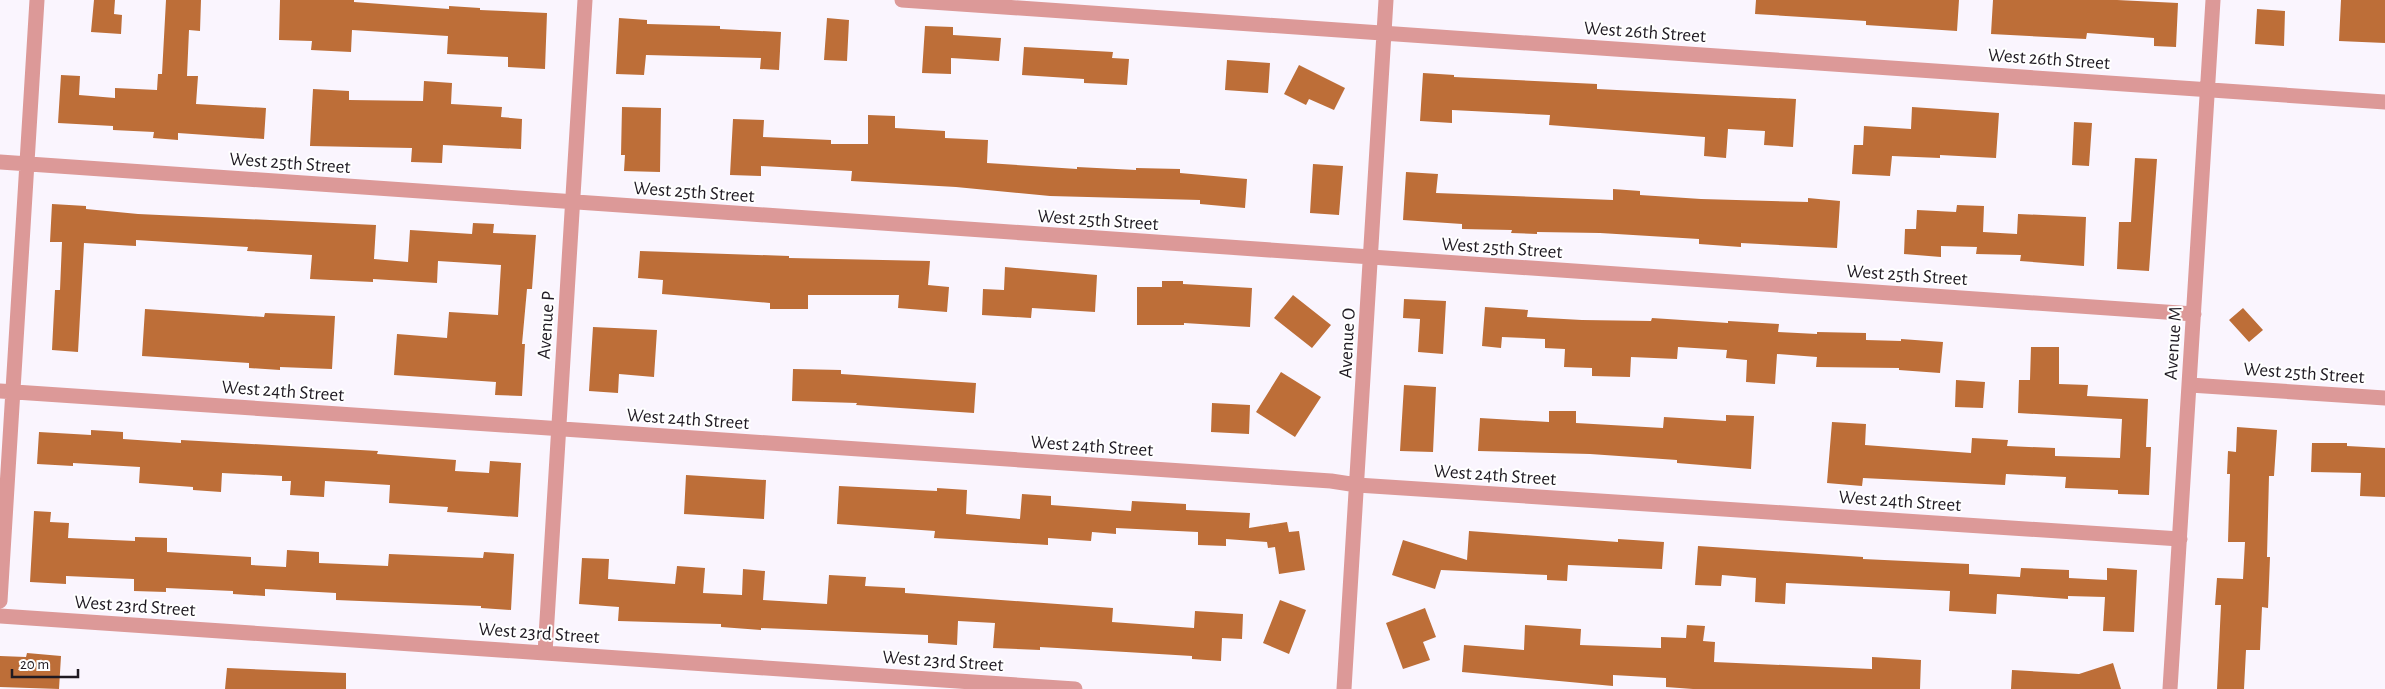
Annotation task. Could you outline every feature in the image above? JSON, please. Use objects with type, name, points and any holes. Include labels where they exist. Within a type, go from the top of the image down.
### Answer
[{"type":"street","points":[[0,602],[6,392],[26,164],[37,0]]},
{"type":"street","name":"Avenue P","points":[[545,653],[585,0]]},
{"type":"street","name":"West 26th Street","points":[[902,0],[2385,102]]},
{"type":"street","name":"Avenue O","points":[[1344,689],[1358,486],[1386,0]]},
{"type":"street","name":"Avenue M","points":[[2170,689],[2213,0]]},
{"type":"street","name":"West 25th Street","points":[[0,162],[2194,314]]},
{"type":"street","name":"West 25th Street","points":[[2190,384],[2385,398]]},
{"type":"street","name":"West 24th Street","points":[[6,392],[1332,481],[1358,486],[2180,539]]},
{"type":"street","name":"West 23rd Street","points":[[0,616],[1075,689]]},
{"type":"building","points":[[94,0],[115,0],[114,14],[122,15],[121,34],[91,32]]},
{"type":"building","points":[[166,0],[201,0],[200,31],[189,30],[187,76],[198,76],[196,104],[266,108],[264,139],[178,133],[178,140],[153,138],[154,132],[113,130],[113,126],[58,123],[61,75],[80,76],[79,95],[115,98],[115,88],[157,90],[158,74],[162,74]]},
{"type":"building","points":[[280,0],[354,0],[354,2],[449,9],[449,6],[480,8],[480,10],[547,13],[545,69],[508,67],[508,57],[447,54],[448,36],[352,30],[351,52],[311,50],[312,41],[279,40]]},
{"type":"building","points":[[1756,0],[1959,0],[1957,31],[1866,25],[1866,21],[1755,14]]},
{"type":"building","points":[[1993,0],[2117,0],[2178,3],[2176,47],[2154,46],[2154,38],[2087,33],[2086,39],[1991,34]]},
{"type":"building","points":[[2341,0],[2385,0],[2385,43],[2339,41]]},
{"type":"building","points":[[2257,9],[2285,11],[2284,46],[2255,44]]},
{"type":"building","points":[[619,18],[647,20],[647,24],[720,26],[720,29],[781,32],[779,70],[760,69],[761,58],[646,55],[644,75],[616,74]]},
{"type":"building","points":[[827,18],[849,20],[847,61],[824,60]]},
{"type":"building","points":[[925,26],[953,27],[953,35],[1001,38],[999,61],[951,58],[951,74],[922,73]]},
{"type":"building","points":[[1024,47],[1113,52],[1112,58],[1129,59],[1127,85],[1084,83],[1084,79],[1022,75]]},
{"type":"building","points":[[1227,60],[1270,63],[1268,93],[1225,90]]},
{"type":"building","points":[[1299,65],[1345,88],[1334,110],[1309,99],[1306,105],[1284,94]]},
{"type":"building","points":[[1423,73],[1454,75],[1454,77],[1597,84],[1597,89],[1796,99],[1793,147],[1764,145],[1765,131],[1728,129],[1726,158],[1704,156],[1705,137],[1549,125],[1550,115],[1452,110],[1452,123],[1420,121]]},
{"type":"building","points":[[424,81],[452,83],[451,104],[502,107],[501,117],[522,119],[521,149],[443,145],[442,163],[411,162],[412,148],[310,146],[313,89],[349,91],[349,100],[423,101]]},
{"type":"building","points":[[622,107],[661,108],[660,172],[624,171],[625,155],[621,155]]},
{"type":"building","points":[[1912,107],[1999,113],[1996,158],[1940,155],[1940,158],[1892,156],[1890,176],[1852,174],[1854,145],[1863,145],[1864,126],[1911,129]]},
{"type":"building","points":[[868,115],[895,116],[895,128],[945,131],[945,138],[988,140],[987,163],[1077,169],[1077,167],[1136,170],[1136,168],[1180,169],[1180,173],[1247,179],[1245,208],[1200,204],[1200,200],[1050,196],[956,187],[851,181],[852,171],[761,166],[761,176],[730,175],[733,119],[764,120],[763,137],[831,140],[831,144],[868,144]]},
{"type":"building","points":[[2074,122],[2092,123],[2089,166],[2072,165]]},
{"type":"building","points":[[2135,158],[2157,159],[2149,271],[2117,269],[2119,222],[2131,222]]},
{"type":"building","points":[[1313,164],[1343,166],[1339,215],[1310,213]]},
{"type":"building","points":[[1406,172],[1438,174],[1436,193],[1613,200],[1613,189],[1640,191],[1640,195],[1701,199],[1808,202],[1808,198],[1840,201],[1837,248],[1741,243],[1741,247],[1699,244],[1699,239],[1600,233],[1511,233],[1512,230],[1462,229],[1462,224],[1403,220]]},
{"type":"building","points":[[52,204],[86,206],[86,209],[138,214],[376,225],[374,259],[408,262],[410,230],[472,234],[473,223],[494,224],[493,233],[536,235],[532,289],[527,289],[522,344],[525,344],[522,396],[495,395],[496,382],[394,375],[397,334],[447,338],[449,312],[498,315],[501,265],[438,261],[437,283],[373,279],[373,282],[310,279],[312,255],[247,251],[248,247],[136,240],[136,246],[84,243],[78,352],[52,350],[55,290],[60,290],[62,242],[50,242]]},
{"type":"building","points":[[1957,205],[1984,206],[1983,232],[2017,234],[2018,214],[2086,217],[2084,266],[2020,261],[2021,255],[1976,254],[1977,247],[1941,246],[1941,257],[1904,254],[1905,229],[1916,229],[1917,210],[1956,212]]},
{"type":"building","points":[[640,251],[789,256],[789,258],[930,261],[928,285],[949,287],[947,312],[898,308],[899,295],[808,295],[808,309],[770,309],[770,303],[662,294],[663,280],[638,278]]},
{"type":"building","points":[[1005,267],[1097,275],[1095,312],[1032,308],[1031,318],[982,315],[983,289],[1004,290]]},
{"type":"building","points":[[1162,281],[1183,281],[1183,284],[1252,288],[1250,327],[1184,323],[1184,325],[1137,325],[1137,287],[1162,287]]},
{"type":"building","points":[[1293,295],[1331,325],[1312,348],[1274,318]]},
{"type":"building","points":[[1404,299],[1446,301],[1443,354],[1418,352],[1420,319],[1403,318]]},
{"type":"building","points":[[1485,307],[1528,310],[1527,317],[1651,321],[1652,318],[1779,324],[1778,332],[1817,334],[1817,332],[1866,333],[1866,340],[1901,341],[1901,339],[1943,342],[1940,373],[1899,370],[1899,368],[1816,367],[1817,357],[1777,354],[1775,384],[1746,382],[1747,360],[1726,358],[1727,350],[1678,347],[1677,359],[1631,357],[1630,377],[1592,376],[1592,368],[1564,367],[1565,349],[1545,348],[1545,339],[1502,337],[1501,348],[1482,346]]},
{"type":"building","points":[[2243,308],[2263,330],[2249,342],[2229,320]]},
{"type":"building","points":[[145,309],[264,317],[265,313],[335,316],[332,369],[280,367],[280,370],[249,368],[249,363],[142,356]]},
{"type":"building","points":[[593,327],[657,330],[654,377],[619,374],[618,393],[589,391]]},
{"type":"building","points":[[2031,347],[2059,347],[2059,384],[2088,385],[2087,396],[2148,399],[2146,447],[2151,447],[2149,495],[2118,494],[2118,490],[2065,488],[2066,477],[2006,474],[2005,485],[1863,478],[1862,486],[1827,483],[1832,422],[1866,424],[1865,445],[1971,453],[1972,438],[2008,440],[2007,446],[2055,448],[2055,456],[2120,458],[2122,419],[2018,413],[2019,380],[2030,380]]},
{"type":"building","points":[[793,369],[841,370],[841,374],[976,383],[974,413],[856,405],[857,403],[792,401]]},
{"type":"building","points":[[1281,372],[1321,397],[1295,437],[1256,412]]},
{"type":"building","points":[[1956,380],[1985,382],[1983,408],[1955,407]]},
{"type":"building","points":[[1404,385],[1436,387],[1433,452],[1400,451]]},
{"type":"building","points":[[1212,403],[1250,405],[1249,434],[1211,432]]},
{"type":"building","points":[[1549,411],[1576,411],[1576,423],[1663,428],[1664,417],[1726,421],[1726,415],[1754,416],[1751,469],[1677,463],[1677,460],[1590,454],[1478,451],[1480,418],[1549,422]]},
{"type":"building","points":[[2237,427],[2277,430],[2274,476],[2269,476],[2267,557],[2270,557],[2268,608],[2262,607],[2260,650],[2246,650],[2244,689],[2217,689],[2221,605],[2215,605],[2217,578],[2243,579],[2245,542],[2228,542],[2230,474],[2227,474],[2228,451],[2236,452]]},
{"type":"building","points":[[91,430],[123,432],[123,439],[181,443],[181,440],[378,451],[377,454],[456,460],[455,471],[489,473],[490,461],[521,463],[518,517],[447,512],[448,507],[389,503],[390,485],[325,481],[324,497],[290,495],[291,481],[282,481],[282,476],[222,473],[221,492],[193,490],[193,487],[139,483],[140,467],[73,463],[73,466],[37,464],[39,432],[91,435]]},
{"type":"building","points":[[2312,443],[2347,443],[2347,446],[2385,448],[2385,497],[2360,496],[2361,473],[2311,472]]},
{"type":"building","points":[[686,475],[766,480],[764,519],[684,514]]},
{"type":"building","points":[[839,486],[937,491],[937,488],[967,490],[966,514],[1020,519],[1022,494],[1051,496],[1051,505],[1131,511],[1132,501],[1186,504],[1186,510],[1250,513],[1249,528],[1287,522],[1289,532],[1299,531],[1305,570],[1279,574],[1275,547],[1268,548],[1267,542],[1226,539],[1226,546],[1198,545],[1198,532],[1116,528],[1116,534],[1092,532],[1091,541],[1048,538],[1048,545],[934,538],[935,531],[837,524]]},
{"type":"building","points":[[34,511],[51,512],[50,522],[69,523],[68,538],[135,541],[135,537],[167,538],[167,552],[251,557],[251,565],[286,567],[287,550],[319,552],[319,563],[388,566],[389,554],[483,558],[484,552],[514,554],[511,610],[481,608],[481,606],[336,600],[336,593],[265,589],[265,596],[233,594],[233,591],[166,588],[166,592],[134,591],[134,579],[66,576],[66,584],[30,582]]},
{"type":"building","points":[[1469,531],[1618,542],[1618,539],[1664,542],[1662,569],[1568,565],[1567,581],[1547,580],[1547,575],[1441,570],[1435,589],[1392,575],[1403,540],[1467,560]]},
{"type":"building","points":[[1698,546],[1863,557],[1863,559],[1969,564],[1969,574],[2020,577],[2021,568],[2069,570],[2069,578],[2107,580],[2107,568],[2137,570],[2134,632],[2103,631],[2105,597],[2068,596],[2068,599],[1997,594],[1996,614],[1949,611],[1950,591],[1786,583],[1785,604],[1755,602],[1756,578],[1722,575],[1721,586],[1695,585]]},
{"type":"building","points":[[582,558],[609,559],[608,579],[675,584],[677,566],[705,568],[703,593],[742,595],[743,569],[765,571],[763,600],[827,604],[829,575],[866,577],[865,586],[905,588],[905,593],[1113,608],[1112,622],[1194,628],[1195,611],[1243,614],[1242,639],[1222,638],[1221,661],[1192,659],[1192,656],[1040,647],[1040,650],[993,648],[995,623],[958,621],[957,645],[928,643],[928,635],[761,628],[761,630],[721,627],[721,624],[618,621],[619,607],[579,604]]},
{"type":"building","points":[[1280,600],[1306,610],[1289,654],[1263,643]]},
{"type":"building","points":[[1425,608],[1436,637],[1423,642],[1430,660],[1403,669],[1386,623]]},
{"type":"building","points":[[1525,625],[1581,629],[1580,645],[1661,648],[1661,637],[1686,638],[1687,625],[1705,626],[1703,641],[1715,642],[1714,662],[1872,669],[1872,657],[1921,660],[1920,689],[1693,689],[1666,687],[1666,678],[1613,675],[1613,686],[1462,672],[1464,645],[1524,650]]},
{"type":"building","points":[[27,653],[61,656],[59,689],[0,687],[0,656],[26,657]]},
{"type":"building","points":[[2113,663],[2121,689],[2011,689],[2012,670],[2079,674]]},
{"type":"building","points":[[227,668],[346,673],[346,689],[225,689]]}]
